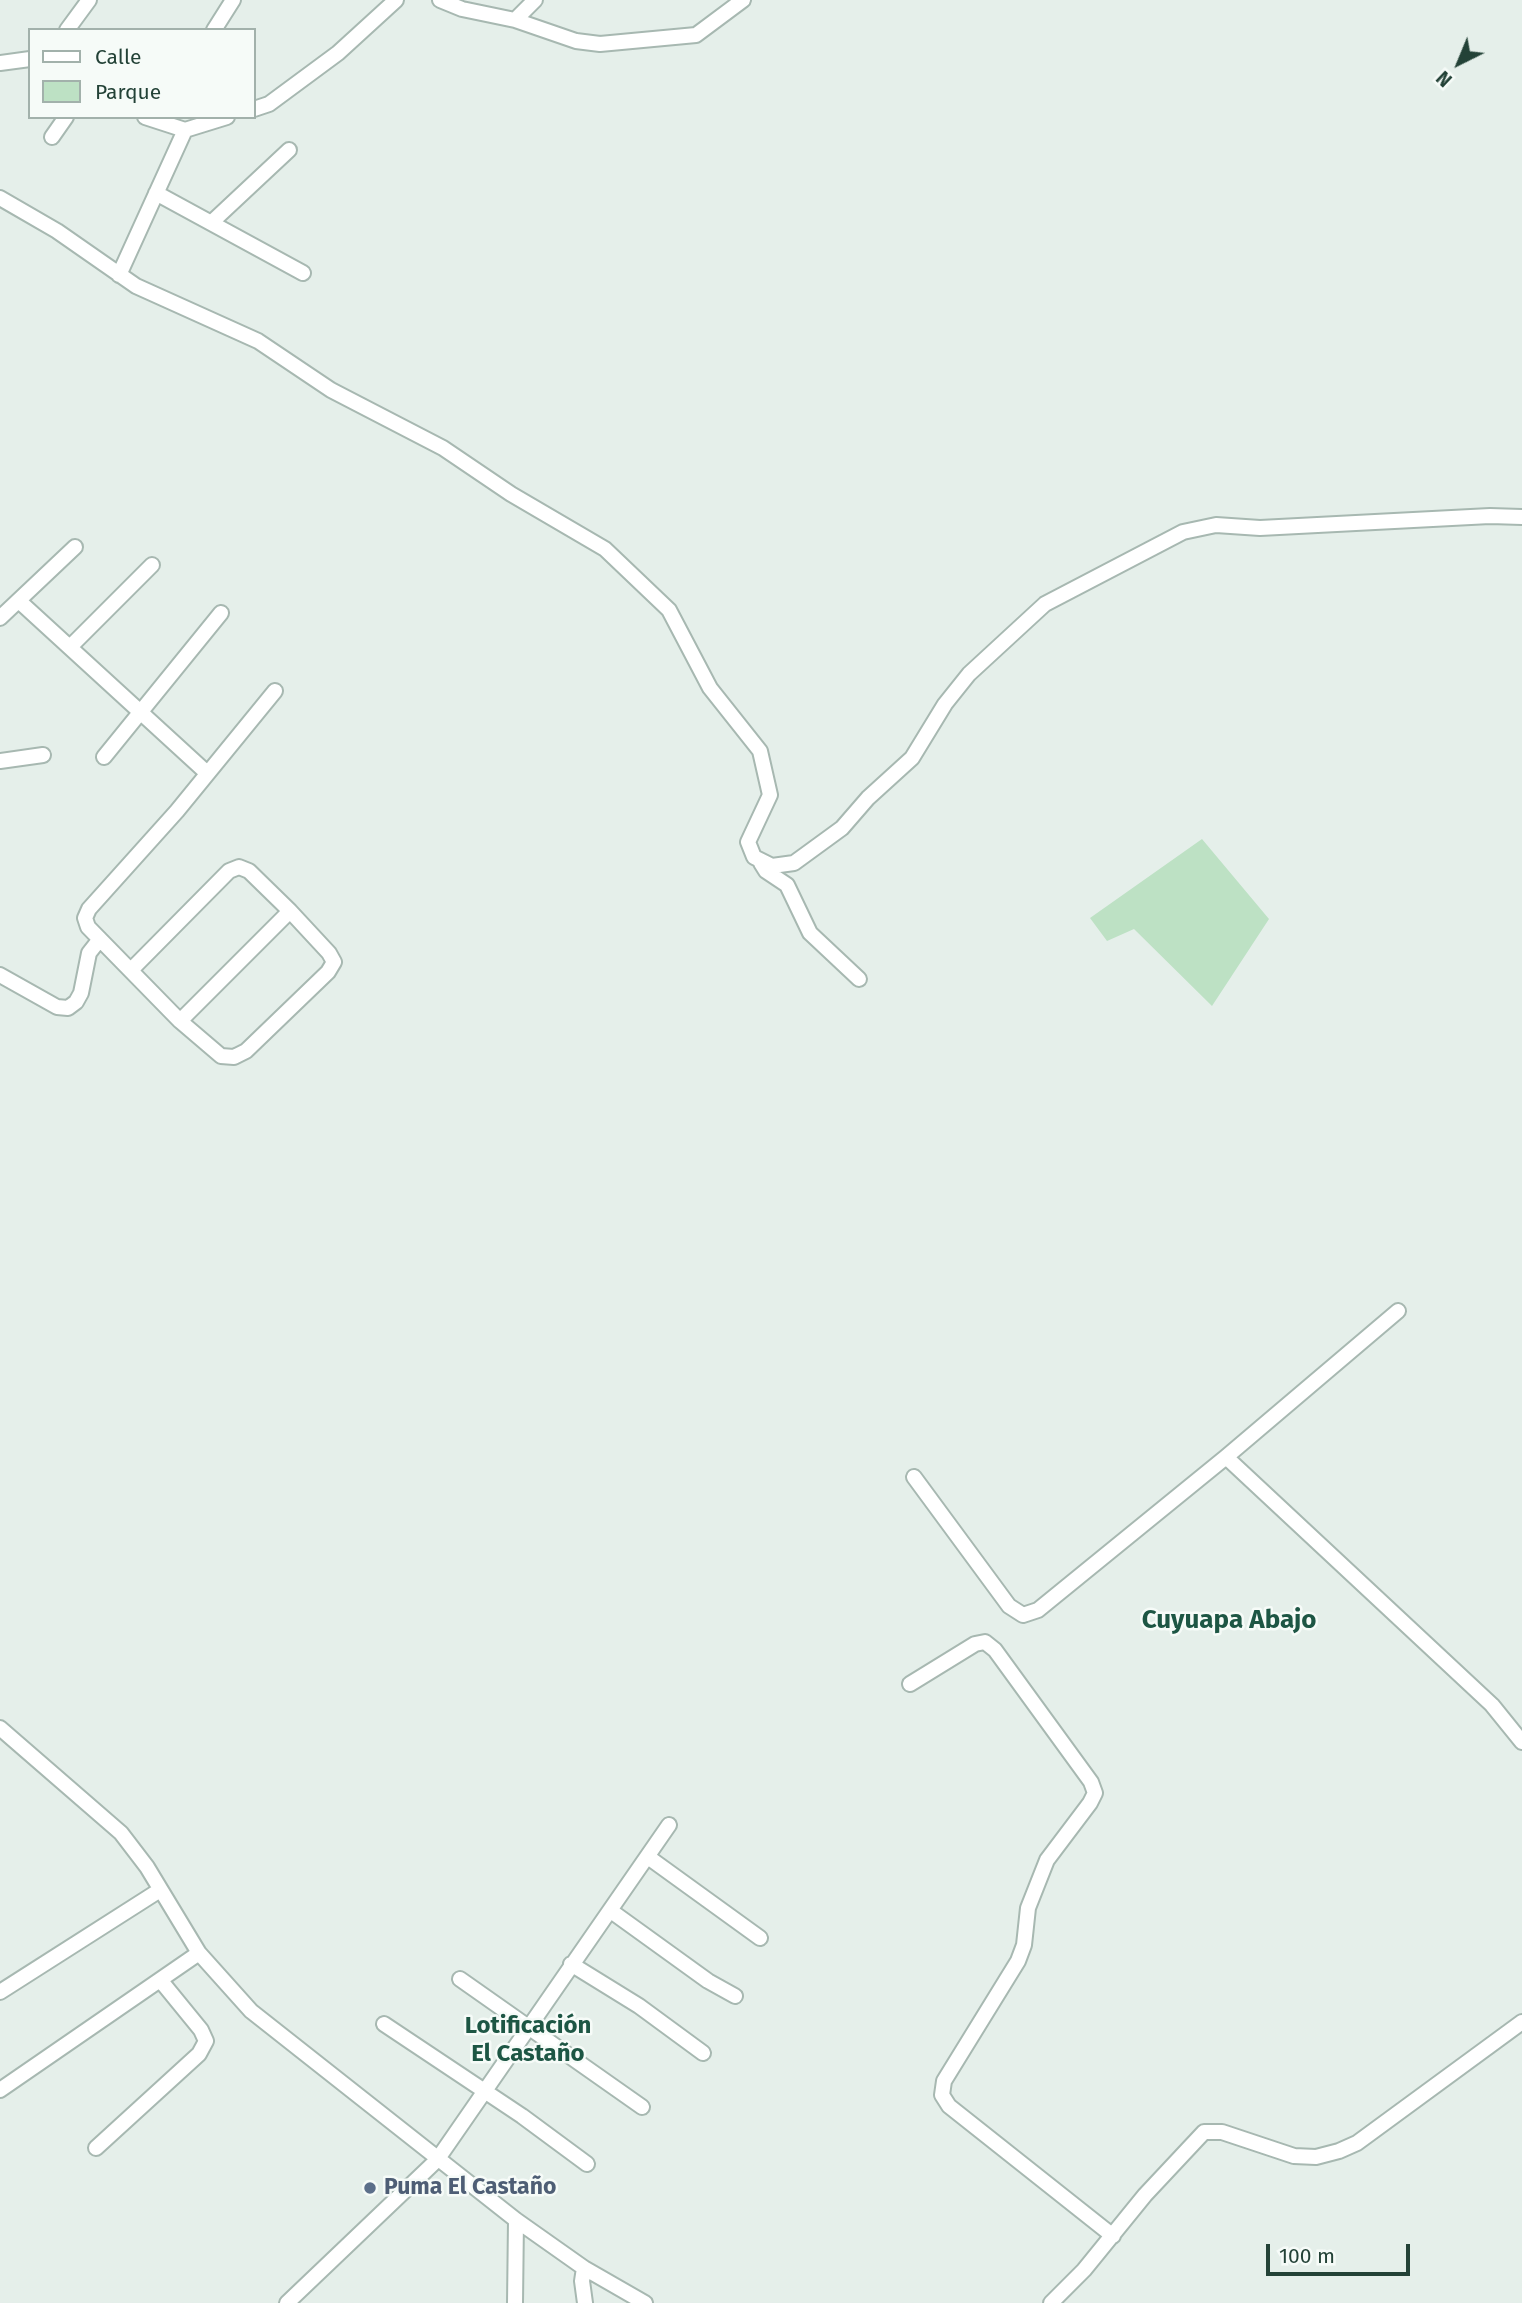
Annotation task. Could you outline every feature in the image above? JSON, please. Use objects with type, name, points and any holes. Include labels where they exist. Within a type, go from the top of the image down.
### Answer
[{"type":"street","points":[[68,28],[89,0]]},
{"type":"street","points":[[215,28],[233,0]]},
{"type":"street","points":[[256,108],[269,104],[338,53],[396,0]]},
{"type":"street","points":[[440,0],[462,9],[516,20],[576,41],[614,43],[696,35],[743,0]]},
{"type":"street","points":[[516,20],[535,0]]},
{"type":"street","points":[[0,63],[28,59]]},
{"type":"street","points":[[51,137],[64,119]]},
{"type":"street","points":[[153,119],[185,130],[221,119]]},
{"type":"street","points":[[119,275],[185,130]]},
{"type":"street","points":[[212,222],[289,150]]},
{"type":"street","points":[[156,193],[303,273]]},
{"type":"street","points":[[0,198],[57,231],[152,296],[258,341],[347,400],[443,447],[511,494],[594,541],[661,601],[710,688],[756,744],[764,759],[770,795],[748,842],[749,851],[766,872],[787,885],[810,933],[859,979]]},
{"type":"street","points":[[760,862],[785,866],[794,863],[842,828],[868,798],[912,758],[945,704],[969,674],[1045,604],[1183,532],[1216,525],[1260,528],[1490,516],[1522,517]]},
{"type":"street","points":[[0,618],[75,547]]},
{"type":"street","points":[[70,647],[152,565]]},
{"type":"street","points":[[19,601],[207,773]]},
{"type":"street","points":[[104,757],[221,613]]},
{"type":"street","points":[[131,970],[229,871],[239,867],[249,871],[290,911],[334,962],[328,972],[246,1051],[234,1058],[221,1056],[180,1021],[100,939],[85,918],[89,909],[275,691]]},
{"type":"street","points":[[0,761],[43,755]]},
{"type":"street","points":[[180,1021],[290,911]]},
{"type":"street","points":[[0,975],[57,1007],[68,1008],[81,993],[89,953],[100,939]]},
{"type":"street","points":[[914,1477],[1009,1606],[1023,1615],[1038,1610],[1226,1457],[1398,1311]]},
{"type":"street","points":[[1226,1457],[1492,1705],[1522,1742]]},
{"type":"street","points":[[910,1684],[975,1644],[985,1642],[995,1650],[1091,1782],[1094,1793],[1090,1803],[1047,1860],[1028,1908],[1024,1945],[1018,1961],[944,2081],[942,2095],[949,2106],[1113,2236]]},
{"type":"street","points":[[0,1728],[121,1833],[160,1889],[199,1954],[229,1990],[278,2035],[516,2220],[584,2268],[645,2303]]},
{"type":"street","points":[[287,2303],[437,2160],[669,1825]]},
{"type":"street","points":[[648,1857],[760,1938]]},
{"type":"street","points":[[0,1992],[160,1889]]},
{"type":"street","points":[[611,1911],[708,1981],[735,1996]]},
{"type":"street","points":[[0,2090],[199,1954]]},
{"type":"street","points":[[571,1964],[639,2006],[703,2053]]},
{"type":"street","points":[[460,1979],[642,2108]]},
{"type":"street","points":[[96,2148],[199,2054],[206,2041],[201,2030],[161,1981]]},
{"type":"street","points":[[1051,2303],[1204,2132],[1222,2132],[1294,2156],[1316,2157],[1339,2151],[1357,2143],[1522,2022]]},
{"type":"street","points":[[384,2024],[587,2164]]},
{"type":"street","points":[[515,2303],[516,2220]]},
{"type":"street","points":[[584,2268],[582,2281],[585,2303]]},
{"type":"green space","points":[[1202,839],[1269,919],[1212,1006],[1134,929],[1107,941],[1090,918]]},
{"type":"place","name":"Puma El Castaño","points":[[370,2188]]},
{"type":"district","name":"Cuyuapa Abajo","points":[[1229,1621]]},
{"type":"district","name":"Lotificación El Castaño","points":[[528,2040]]}]
